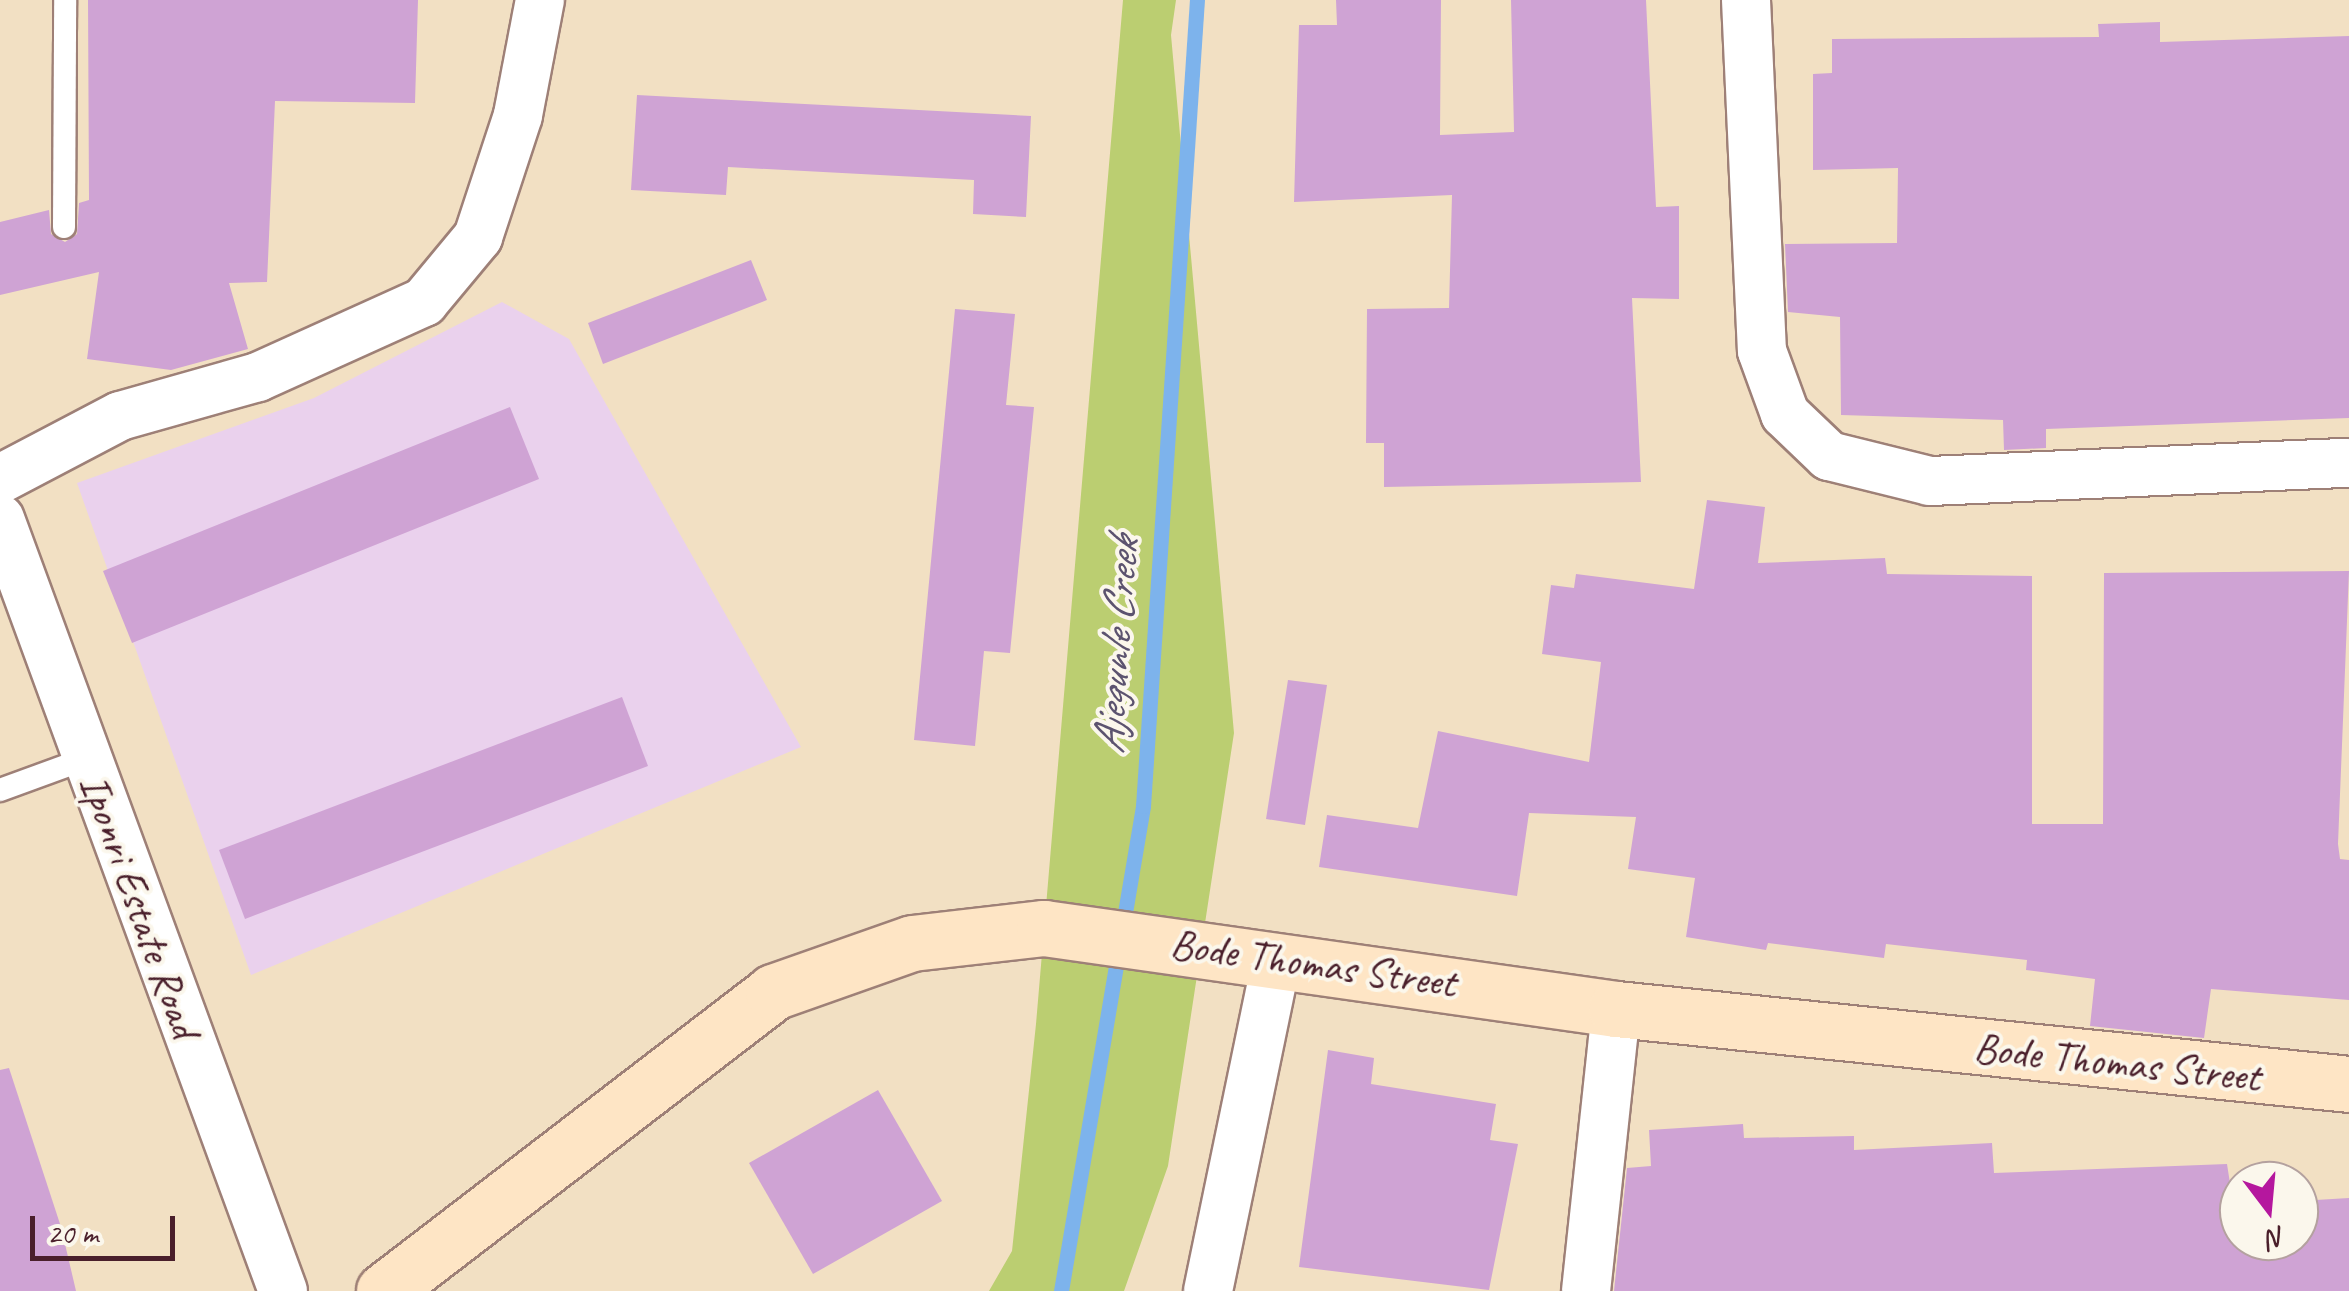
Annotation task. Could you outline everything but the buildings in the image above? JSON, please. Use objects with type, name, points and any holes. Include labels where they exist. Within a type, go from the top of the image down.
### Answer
[{"type":"main road","name":"Bode Thomas Street","points":[[384,1291],[773,992],[912,943],[1044,928],[1205,945],[1616,1008],[2081,1063],[2349,1084]]},
{"type":"street","points":[[0,479],[120,416],[258,376],[424,302],[478,237],[518,115],[540,0]]},
{"type":"street","points":[[1746,0],[1762,350],[1784,414],[1829,456],[1876,474],[1930,480],[2349,463]]},
{"type":"street","name":"Iponri Estate Road","points":[[0,519],[283,1291]]},
{"type":"street","points":[[1208,1291],[1277,958]]},
{"type":"street","points":[[1586,1291],[1616,1008]]},
{"type":"lane","points":[[64,228],[65,0]]},
{"type":"lane","points":[[0,790],[86,759]]},
{"type":"shaded area","points":[[502,302],[569,339],[801,747],[251,975],[77,483],[314,398]]},
{"type":"green space","points":[[1123,0],[1176,0],[1171,35],[1234,733],[1168,1166],[1124,1291],[989,1291],[1012,1251],[1036,1024]]},
{"type":"waterway","name":"Ajegunle Creek","points":[[1061,1291],[1143,806],[1197,0]]}]
